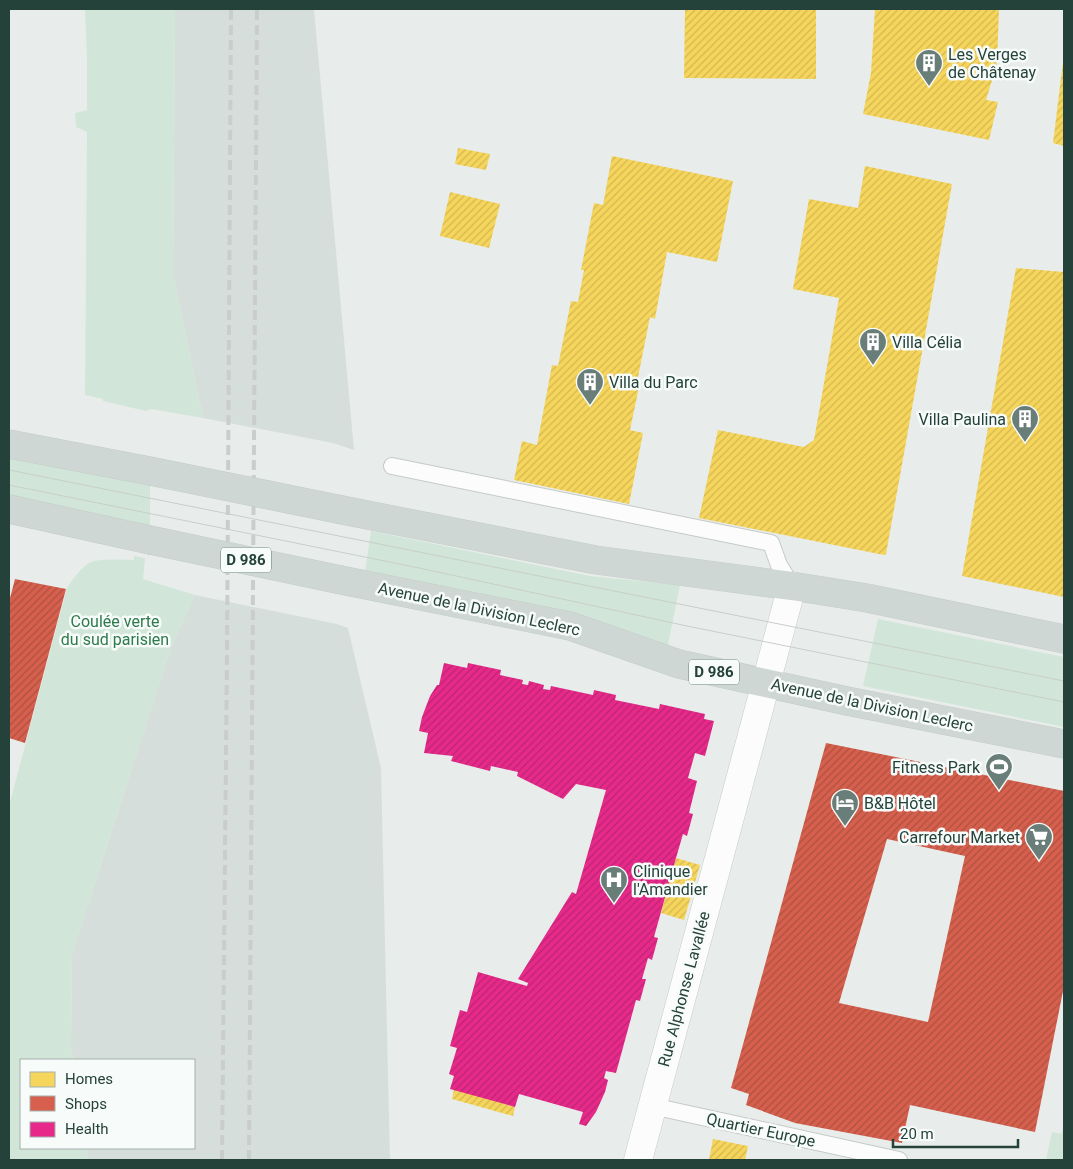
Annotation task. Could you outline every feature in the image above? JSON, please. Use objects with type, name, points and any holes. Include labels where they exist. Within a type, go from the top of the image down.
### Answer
[{"type":"main road","points":[[9,444],[596,560],[867,598],[1064,639]]},
{"type":"main road","name":"Avenue de la Division Leclerc","points":[[10,512],[570,626],[679,664],[847,701],[1064,744]]},
{"type":"street","name":"Rue Alphonse Lavallée","points":[[638,1160],[792,586]]},
{"type":"lane","points":[[392,466],[771,543],[779,565],[792,586]]},
{"type":"lane","name":"Quartier Europe","points":[[652,1106],[899,1160]]},
{"type":"shaded area","points":[[175,9],[314,9],[354,450],[333,443],[203,418],[173,274]]},
{"type":"shaded area","points":[[195,595],[337,624],[348,628],[381,768],[390,1160],[88,1160],[86,1149],[195,1149],[195,1059],[73,1059],[71,1045],[72,954],[171,647]]},
{"type":"green space","points":[[85,9],[175,9],[173,274],[203,418],[151,409],[146,411],[85,395],[87,132],[76,127],[75,113],[87,110]]},
{"type":"green space","points":[[9,456],[150,484],[150,528],[9,499]]},
{"type":"green space","points":[[371,531],[590,576],[680,585],[668,645],[582,616],[365,572]]},
{"type":"green space","name":"Coulée verte du sud parisien","points":[[134,556],[145,558],[143,579],[195,595],[171,647],[72,954],[71,1045],[73,1059],[20,1059],[20,1149],[86,1149],[88,1160],[9,1160],[9,806],[67,588],[80,571],[93,561],[134,560]]},
{"type":"green space","points":[[878,619],[1064,657],[1064,727],[863,686]]},
{"type":"green space","points":[[1064,1121],[1064,1160],[1046,1160],[1052,1132],[1062,1134]]},
{"type":"building: Homes","points":[[685,9],[816,9],[816,79],[684,78]]},
{"type":"building: Homes","name":"Les Verges de Châtenay","points":[[875,9],[999,9],[997,64],[986,100],[998,102],[989,140],[863,114],[871,73]]},
{"type":"building: Homes","name":"Les Verges de Châtenay","points":[[1064,62],[1064,146],[1053,143]]},
{"type":"building: Homes","points":[[458,148],[490,154],[486,170],[455,164]]},
{"type":"building: Homes","points":[[612,156],[733,181],[717,262],[667,252],[655,319],[650,317],[637,382],[640,382],[630,430],[643,433],[629,504],[514,480],[522,441],[537,445],[552,365],[558,366],[571,301],[578,302],[584,270],[581,270],[594,203],[603,205]]},
{"type":"building: Homes","name":"Villa Célia","points":[[865,166],[952,184],[886,554],[884,555],[699,518],[718,430],[804,447],[814,440],[839,298],[793,289],[809,199],[858,208]]},
{"type":"building: Homes","points":[[450,192],[500,204],[489,248],[440,236]]},
{"type":"building: Homes","name":"Villa Paulina","points":[[1016,268],[1064,272],[1064,597],[962,576]]},
{"type":"building: Homes","points":[[676,858],[700,865],[684,920],[661,913]]},
{"type":"building: Homes","points":[[454,1089],[515,1107],[513,1116],[452,1099]]},
{"type":"building: Homes","points":[[713,1139],[748,1146],[745,1160],[709,1160]]},
{"type":"building: Shops","points":[[15,579],[66,589],[25,743],[9,738],[9,602]]},
{"type":"building: Shops","points":[[826,743],[1064,791],[1064,986],[1035,1132],[910,1105],[902,1143],[795,1123],[746,1105],[749,1094],[731,1088]],"holes":[[[887,839],[965,856],[928,1022],[839,1003]]]},
{"type":"building: Health","name":"Clinique l'Amandier","points":[[444,663],[467,668],[468,663],[501,670],[500,675],[523,680],[522,684],[528,685],[529,681],[544,685],[543,689],[550,690],[551,686],[593,695],[594,690],[616,695],[615,700],[659,709],[660,704],[705,714],[704,719],[714,721],[705,756],[695,753],[688,778],[697,781],[689,813],[693,814],[687,836],[683,834],[676,858],[654,937],[658,938],[652,960],[648,958],[642,979],[646,979],[640,1001],[636,1000],[616,1073],[606,1071],[604,1078],[608,1080],[605,1092],[596,1112],[586,1126],[579,1124],[583,1112],[519,1094],[515,1107],[450,1089],[454,1076],[449,1074],[457,1048],[450,1046],[460,1010],[467,1012],[478,972],[527,986],[528,983],[518,979],[572,892],[576,894],[606,790],[576,784],[563,799],[517,776],[518,772],[491,766],[490,771],[451,761],[453,756],[424,753],[428,733],[419,731],[422,717],[430,696],[437,685],[439,685]]},
{"type":"tram line","points":[[9,470],[1064,681]]},
{"type":"tram line","points":[[9,485],[424,569],[687,626],[1064,702]]},
{"type":"railway","points":[[222,1160],[231,9]]},
{"type":"railway","points":[[249,1160],[257,9]]},
{"type":"place","name":"Les Verges de Châtenay","points":[[929,87]]},
{"type":"place","name":"Villa Célia","points":[[873,366]]},
{"type":"place","name":"Villa du Parc","points":[[590,406]]},
{"type":"place","name":"Villa Paulina","points":[[1025,443]]},
{"type":"place","name":"Fitness Park","points":[[999,791]]},
{"type":"place","name":"B&B Hôtel","points":[[845,827]]},
{"type":"place","name":"Carrefour Market","points":[[1039,861]]},
{"type":"place","name":"Clinique l'Amandier","points":[[614,904]]}]
